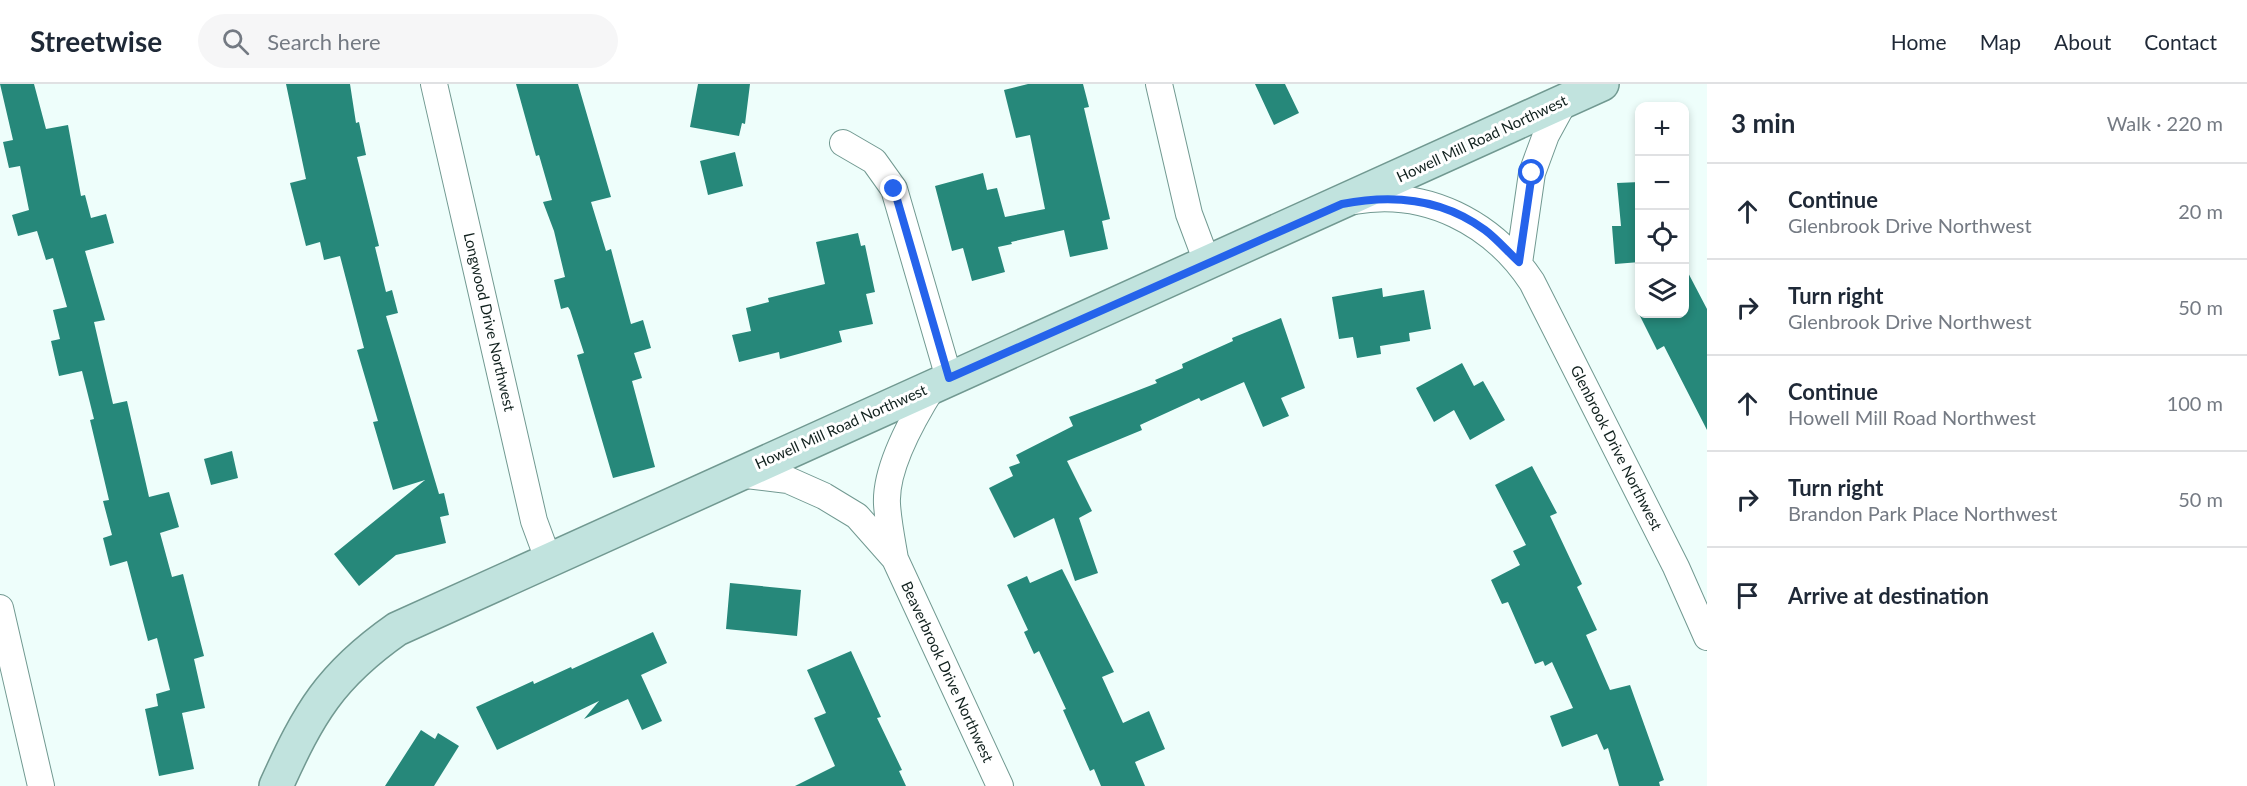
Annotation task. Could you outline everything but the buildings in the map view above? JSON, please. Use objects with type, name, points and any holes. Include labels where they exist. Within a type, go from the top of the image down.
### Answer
[{"type":"main road","name":"Howell Mill Road Northwest","points":[[276,786],[297,741],[327,690],[363,653],[397,629],[738,473],[1342,204],[1602,84]]},
{"type":"street","name":"Longwood Drive Northwest","points":[[434,84],[534,521],[548,559]]},
{"type":"street","points":[[1159,84],[1190,214],[1208,262]]},
{"type":"street","points":[[1519,262],[1532,173],[1546,135],[1564,102]]},
{"type":"street","points":[[843,143],[874,161],[894,189],[941,382]]},
{"type":"street","name":"Glenbrook Drive Northwest","points":[[1342,204],[1402,198],[1444,208],[1485,230],[1519,262],[1532,282],[1676,567],[1707,638]]},
{"type":"street","name":"Beaverbrook Drive Northwest","points":[[941,382],[911,421],[896,459],[886,502],[895,558],[1000,786]]},
{"type":"street","name":"Beaverbrook Drive Northwest","points":[[738,473],[788,480],[824,496],[857,516],[895,558]]},
{"type":"street","points":[[0,608],[40,786]]},
{"type":"route","points":[[894,189],[949,378],[1342,204],[1402,198],[1444,208],[1485,230],[1519,262],[1532,173]]}]
